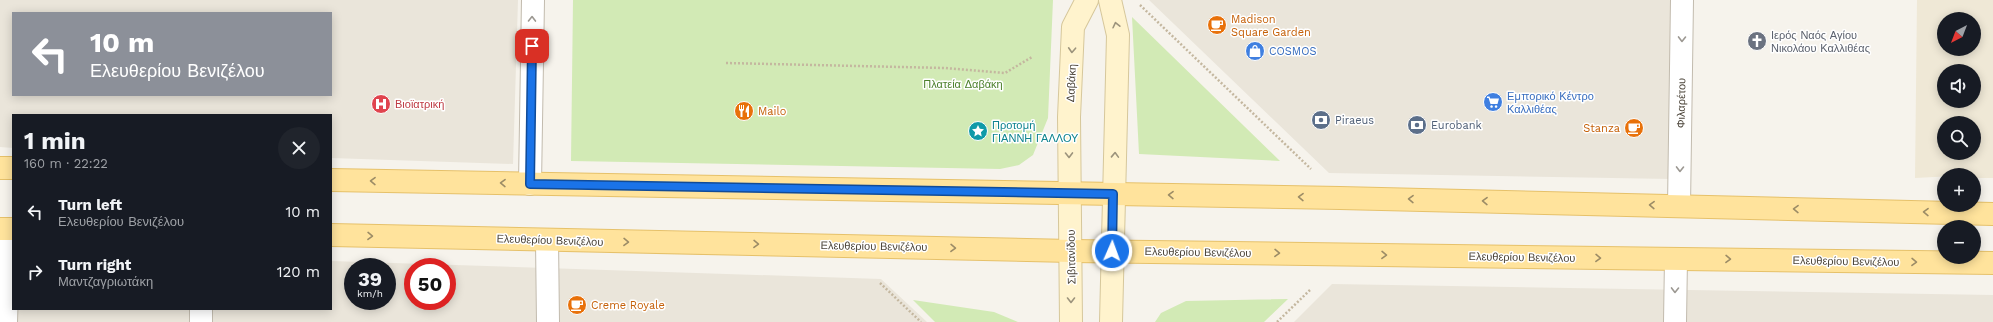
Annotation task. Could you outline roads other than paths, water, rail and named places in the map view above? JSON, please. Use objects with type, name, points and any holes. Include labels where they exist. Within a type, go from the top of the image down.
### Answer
[{"type":"main road","name":"Δαβάκη","points":[[1070,193],[1069,117],[1073,27],[1087,0]]},
{"type":"main road","points":[[1110,0],[1118,34],[1111,322]]},
{"type":"main road","points":[[0,168],[12,168]]},
{"type":"main road","points":[[332,180],[1340,198],[1993,214]]},
{"type":"main road","name":"Σιβιτανίδου","points":[[1070,193],[1071,322]]},
{"type":"main road","name":"Ελευθερίου Βενιζέλου","points":[[332,235],[547,241],[1071,251],[1993,263]]},
{"type":"street","points":[[530,184],[533,0]]},
{"type":"street","name":"Φιλαρέτου","points":[[1680,206],[1682,0]]},
{"type":"street","points":[[6,322],[7,229]]},
{"type":"street","points":[[547,241],[548,322]]},
{"type":"street","points":[[1675,322],[1676,259]]},
{"type":"street","points":[[201,310],[201,322]]},
{"type":"place","name":"Madison Square Garden","points":[[1217,25]]},
{"type":"place","name":"Ιερός Ναός Αγίου Νικολάου Καλλιθέας","points":[[1757,41]]},
{"type":"place","name":"COSMOS","points":[[1255,51]]},
{"type":"place","name":"Εμπορικό Κέντρο Καλλιθέας","points":[[1493,102]]},
{"type":"place","name":"Βιοϊατρική","points":[[381,104]]},
{"type":"place","name":"Mailo","points":[[744,111]]},
{"type":"place","name":"Piraeus","points":[[1321,120]]},
{"type":"place","name":"Eurobank","points":[[1417,125]]},
{"type":"place","name":"Stanza","points":[[1634,128]]},
{"type":"place","name":"Προτομή ΓΙΑΝΝΗ ΓΑΛΛΟΥ","points":[[978,131]]},
{"type":"place","name":"Creme Royale","points":[[577,305]]},
{"type":"park label","name":"Πλατεία Δαβάκη","points":[[963,84]]}]
